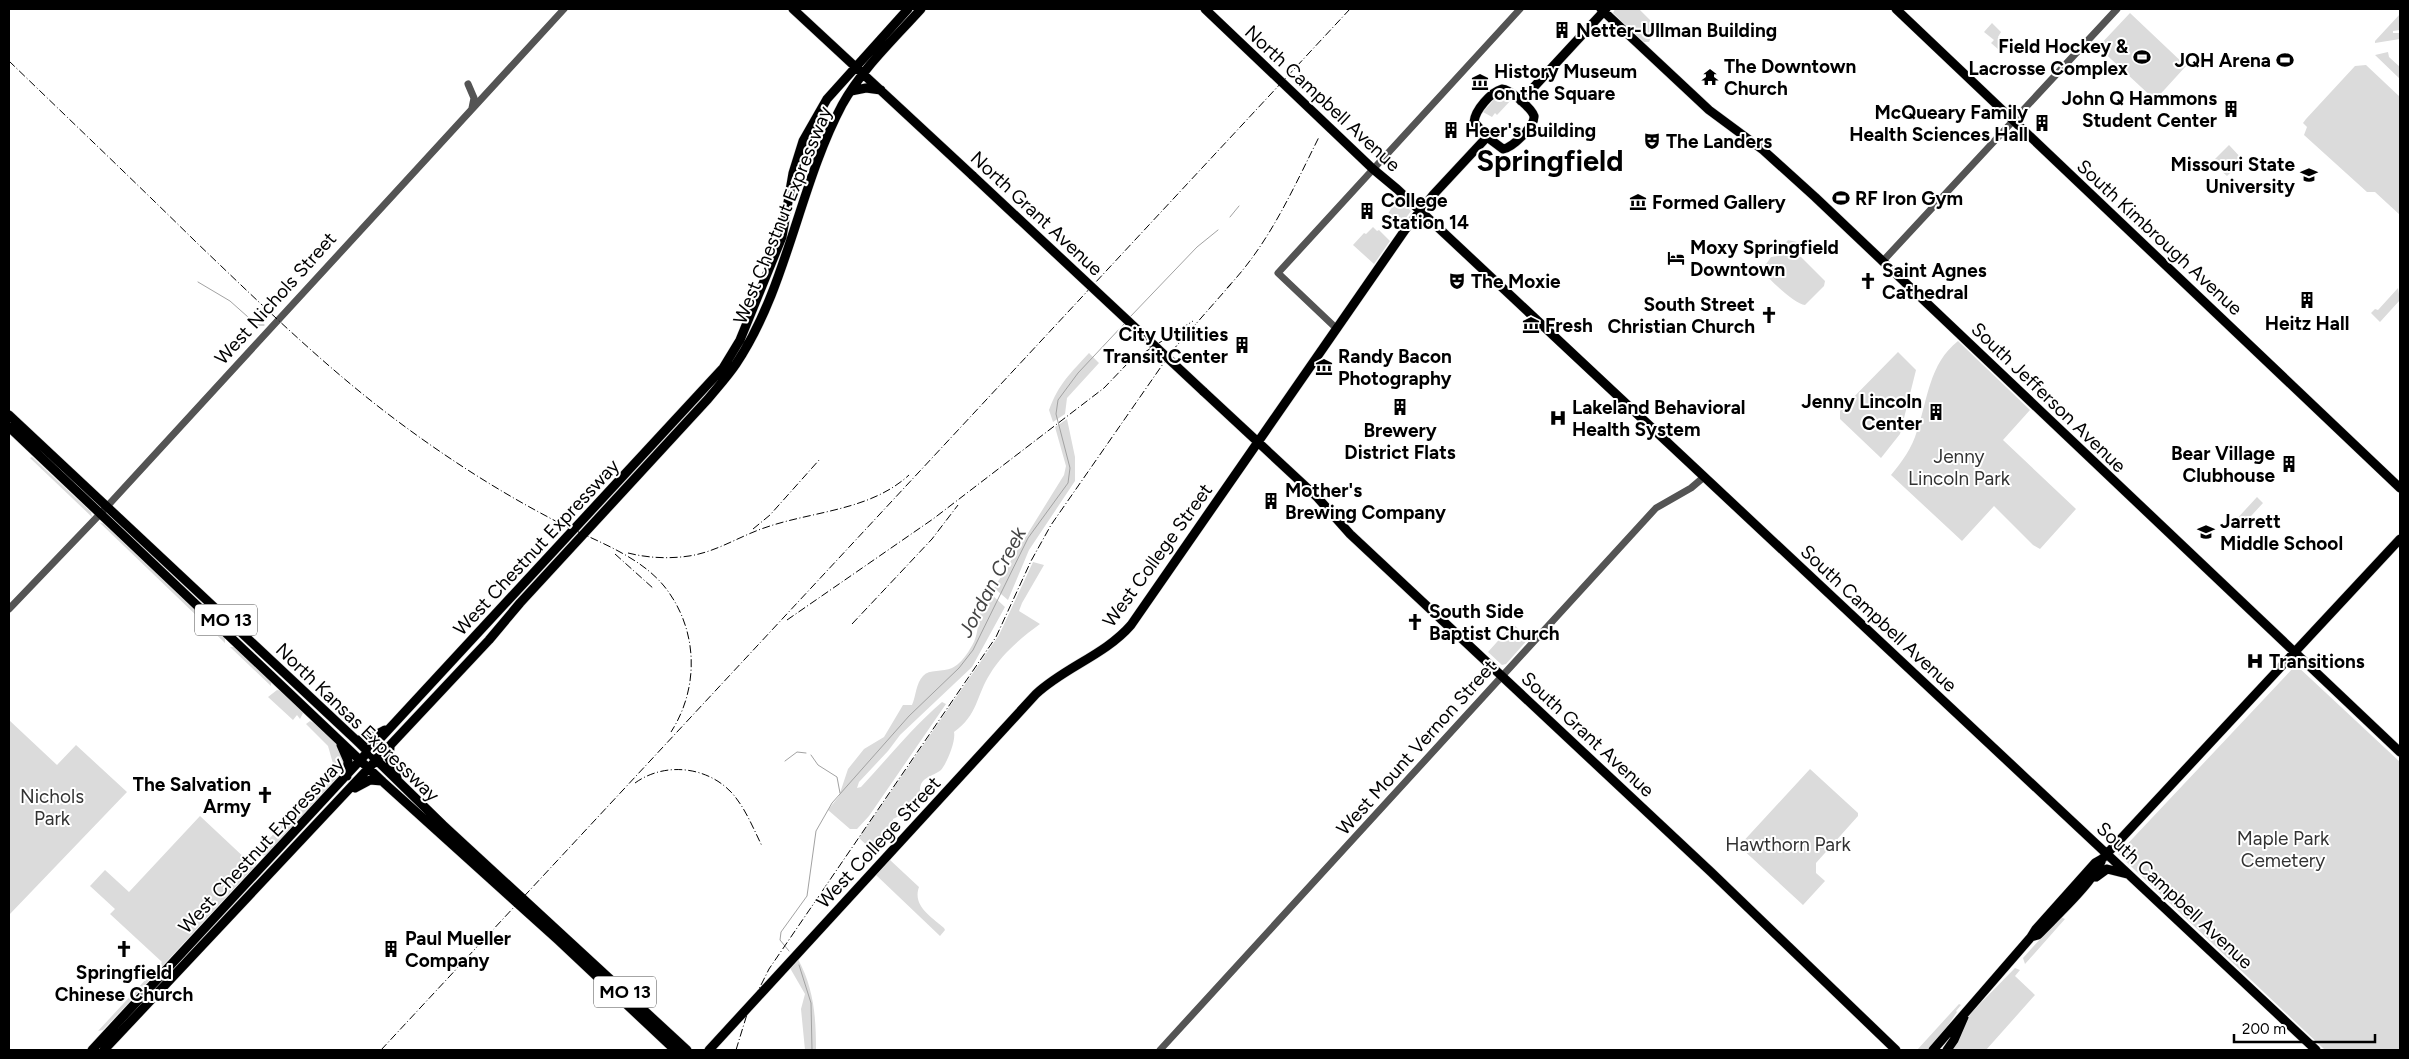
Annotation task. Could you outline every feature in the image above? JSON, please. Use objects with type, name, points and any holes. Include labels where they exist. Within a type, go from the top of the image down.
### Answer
[{"type":"main road","name":"North Grant Avenue","points":[[793,9],[1258,442]]},
{"type":"main road","name":"West Chestnut Expressway","points":[[92,1050],[396,724],[723,368],[740,340],[782,236],[793,173],[803,141],[827,100],[855,66],[908,9]]},
{"type":"main road","name":"West Chestnut Expressway","points":[[104,1050],[348,792],[708,399],[736,364],[765,308],[823,148],[851,91],[863,73],[921,9]]},
{"type":"main road","name":"North Campbell Avenue","points":[[1205,9],[1373,169],[1420,211]]},
{"type":"main road","name":"South Kimbrough Avenue","points":[[1896,9],[2400,488]]},
{"type":"main road","points":[[1520,101],[1604,10]]},
{"type":"main road","name":"South Jefferson Avenue","points":[[1604,10],[1708,110],[1763,150],[2400,752]]},
{"type":"main road","points":[[851,91],[866,88],[881,90]]},
{"type":"main road","points":[[1507,89],[1532,112],[1534,120],[1509,148],[1503,149],[1487,137],[1475,125],[1474,118],[1496,92],[1507,89]]},
{"type":"main road","name":"West College Street","points":[[709,1050],[1030,700],[1055,678],[1104,649],[1127,630],[1420,211],[1487,137]]},
{"type":"main road","name":"South Campbell Avenue","points":[[1420,211],[1704,476],[2105,857],[2130,874],[2316,1050]]},
{"type":"main road","name":"North Kansas Expressway","points":[[9,415],[382,782],[558,940],[673,1049]]},
{"type":"main road","name":"North Kansas Expressway","points":[[9,427],[104,510],[356,740],[404,787],[688,1050]]},
{"type":"main road","name":"South Grant Avenue","points":[[1258,442],[1321,501],[1350,534],[1711,872],[1896,1050]]},
{"type":"main road","points":[[2031,938],[2038,935],[2099,868],[2105,857],[2400,539]]},
{"type":"main road","points":[[356,740],[371,738],[396,724]]},
{"type":"main road","points":[[336,736],[348,761],[347,776]]},
{"type":"main road","points":[[394,741],[388,752],[389,759],[404,787]]},
{"type":"main road","points":[[348,792],[370,780],[382,782]]},
{"type":"main road","points":[[1933,1050],[2031,938],[2036,929],[2095,863],[2105,857]]},
{"type":"main road","points":[[2080,889],[2087,887],[2107,869],[2130,874]]},
{"type":"main road","points":[[1947,1050],[1954,1040],[1966,1011]]},
{"type":"street","name":"West Nichols Street","points":[[9,610],[104,510],[564,9]]},
{"type":"street","points":[[1337,329],[1278,273],[1520,9]]},
{"type":"street","points":[[1882,262],[2117,9]]},
{"type":"street","points":[[468,84],[474,98],[472,108]]},
{"type":"street","name":"West Mount Vernon Street","points":[[1160,1050],[1656,508],[1691,488],[1704,476]]},
{"type":"green space","points":[[1615,9],[1639,9],[1650,20],[1654,30],[1649,42],[1644,42],[1613,13]]},
{"type":"green space","name":"Field Hockey & Lacrosse Complex","points":[[2130,13],[2186,66],[2155,100],[2098,47]]},
{"type":"green space","points":[[2400,14],[2400,30],[2393,31],[2393,33],[2400,33],[2400,39],[2375,43],[2375,41]]},
{"type":"green space","points":[[1992,23],[2001,32],[1998,37],[2005,43],[1999,50],[1991,43],[1994,40],[1984,32]]},
{"type":"green space","points":[[2388,52],[2389,57],[2400,67],[2400,79],[2375,55]]},
{"type":"green space","points":[[2366,65],[2400,97],[2400,215],[2375,192],[2367,192],[2304,135],[2307,127],[2303,123],[2306,119],[2355,66]]},
{"type":"green space","points":[[1503,95],[1512,99],[1497,115],[1495,113],[1492,117],[1483,112],[1497,96],[1499,98]]},
{"type":"green space","points":[[2229,145],[2243,160],[2227,176],[2212,162]]},
{"type":"green space","points":[[1397,198],[1411,211],[1400,226],[1388,214]]},
{"type":"green space","points":[[1373,227],[1390,241],[1374,264],[1353,245],[1364,233],[1366,234]]},
{"type":"green space","points":[[1788,240],[1797,242],[1793,250],[1780,255],[1777,253]]},
{"type":"green space","points":[[1791,254],[1801,257],[1825,281],[1824,286],[1805,305],[1789,296],[1762,270],[1771,257]]},
{"type":"green space","points":[[2398,288],[2400,300],[2380,322],[2371,313],[2375,309],[2378,310]]},
{"type":"green space","name":"Jenny Lincoln Park","points":[[1958,341],[2030,410],[2003,440],[2076,509],[2040,549],[2033,545],[1994,506],[1962,541],[1891,475],[1903,460],[1915,437],[1935,371],[1948,350]]},
{"type":"green space","points":[[1898,352],[1916,370],[1900,434],[1881,458],[1840,419],[1840,411]]},
{"type":"green space","points":[[1089,353],[1099,363],[1067,398],[1065,414],[1053,422],[1049,410],[1057,393],[1066,379]]},
{"type":"green space","points":[[1067,419],[1075,457],[1075,481],[1029,550],[1008,600],[994,588],[1064,475],[1066,466],[1055,427]]},
{"type":"green space","points":[[32,457],[91,512],[92,517],[30,458]]},
{"type":"green space","points":[[2257,497],[2263,503],[2240,528],[2234,522]]},
{"type":"green space","points":[[99,522],[104,524],[225,638],[225,643]]},
{"type":"green space","points":[[1033,562],[1044,565],[1019,611],[1040,624],[1026,634],[1000,660],[985,682],[968,719],[954,732],[952,746],[943,767],[924,780],[920,787],[920,792],[903,814],[893,819],[889,832],[873,851],[859,838],[999,635]]},
{"type":"green space","points":[[991,594],[1005,607],[972,667],[900,735],[859,782],[857,788],[861,787],[931,712],[942,702],[946,704],[869,816],[857,829],[850,829],[828,810],[839,796],[848,769],[864,749],[884,737],[903,705],[912,705],[917,686],[923,676],[929,672],[952,668],[964,657],[977,635],[982,607]]},
{"type":"green space","points":[[1513,624],[1529,638],[1506,664],[1502,665],[1488,652]]},
{"type":"green space","points":[[230,647],[235,647],[271,682],[271,686]]},
{"type":"green space","name":"Maple Park Cemetery","points":[[2296,665],[2400,762],[2400,1050],[2325,1050],[2118,854]]},
{"type":"green space","points":[[277,690],[282,691],[301,710],[303,713],[300,719],[297,715],[293,720],[268,697]]},
{"type":"green space","name":"Nichols Park","points":[[9,720],[57,765],[76,745],[127,792],[9,915]]},
{"type":"green space","points":[[310,721],[322,729],[334,741],[342,755],[345,769],[266,855],[260,856],[256,853],[292,814],[295,807],[334,767],[328,746],[306,724]]},
{"type":"green space","name":"Hawthorn Park","points":[[1810,769],[1858,813],[1858,816],[1816,863],[1816,873],[1825,881],[1803,905],[1739,846]]},
{"type":"green space","points":[[200,816],[248,861],[253,856],[257,861],[256,865],[156,973],[152,973],[162,962],[110,914],[115,909],[90,886],[105,870],[129,892]]},
{"type":"green space","points":[[890,860],[919,887],[918,900],[924,910],[945,930],[940,936],[876,875]]},
{"type":"green space","points":[[2060,917],[2065,919],[2025,964],[2023,958]]},
{"type":"green space","points":[[798,959],[811,992],[816,1050],[805,1050],[801,1009],[805,994],[790,968]]},
{"type":"green space","points":[[2015,968],[2020,970],[2015,976],[2035,995],[1986,1050],[1951,1050],[1967,1017]]},
{"type":"green space","points":[[149,976],[150,980],[103,1030],[98,1031]]},
{"type":"green space","points":[[1959,1004],[1961,1005],[1957,1012],[1931,1050],[1917,1050]]},
{"type":"waterway","name":"Jordan Creek","points":[[1230,217],[1239,206]]},
{"type":"waterway","name":"Jordan Creek","points":[[1130,317],[1197,247],[1218,230]]},
{"type":"waterway","points":[[198,282],[230,301],[257,325],[264,325]]},
{"type":"waterway","name":"Jordan Creek","points":[[789,951],[780,940],[781,932],[807,896],[816,831],[832,803],[909,716],[959,668],[973,650],[1028,538],[1068,483],[1070,468],[1056,414],[1058,400],[1078,373],[1124,324]]},
{"type":"waterway","points":[[785,761],[797,752],[806,753]]},
{"type":"waterway","points":[[811,755],[818,765],[837,777],[840,793]]},
{"type":"waterway","name":"Jordan Creek","points":[[799,965],[811,1003],[812,1050]]},
{"type":"railway","points":[[381,1050],[1350,9]]},
{"type":"railway","points":[[9,61],[269,312],[370,400],[470,472],[548,517],[625,555],[653,574],[675,602],[684,620],[689,639],[691,658],[687,696],[671,732]]},
{"type":"railway","points":[[1227,288],[1242,271],[1279,216],[1319,137]]},
{"type":"railway","points":[[736,1050],[748,1011],[769,969],[996,637],[1031,561],[1051,525],[1172,351],[1231,284]]},
{"type":"railway","points":[[787,620],[933,519],[1104,388],[1128,363],[1193,321]]},
{"type":"railway","points":[[753,529],[770,515],[820,459]]},
{"type":"railway","points":[[628,553],[666,558],[699,554],[782,522],[859,503],[894,487],[909,475]]},
{"type":"railway","points":[[852,624],[932,539],[958,505]]},
{"type":"railway","points":[[615,554],[654,589]]},
{"type":"railway","points":[[635,783],[646,776],[672,770],[697,772],[710,777],[721,783],[736,798],[762,846]]},
{"type":"place","name":"Netter-Ullman Building","points":[[1562,30]]},
{"type":"place","name":"Field Hockey & Lacrosse Complex","points":[[2142,57]]},
{"type":"place","name":"JQH Arena","points":[[2285,60]]},
{"type":"place","name":"The Downtown Church","points":[[1710,77]]},
{"type":"place","name":"History Museum on the Square","points":[[1480,82]]},
{"type":"place","name":"John Q Hammons Student Center","points":[[2231,109]]},
{"type":"place","name":"McQueary Family Health Sciences Hall","points":[[2042,123]]},
{"type":"place","name":"Heer's Building","points":[[1451,130]]},
{"type":"place","name":"The Landers","points":[[1652,141]]},
{"type":"place","name":"Missouri State University","points":[[2309,175]]},
{"type":"place","name":"RF Iron Gym","points":[[1841,198]]},
{"type":"place","name":"Formed Gallery","points":[[1638,202]]},
{"type":"place","name":"College Station 14","points":[[1367,211]]},
{"type":"place","name":"Moxy Springfield Downtown","points":[[1676,258]]},
{"type":"place","name":"The Moxie","points":[[1457,281]]},
{"type":"place","name":"Saint Agnes Cathedral","points":[[1868,281]]},
{"type":"place","name":"Heitz Hall","points":[[2307,300]]},
{"type":"place","name":"South Street Christian Church","points":[[1769,315]]},
{"type":"place","name":"Fresh","points":[[1531,325]]},
{"type":"place","name":"City Utilities Transit Center","points":[[1242,345]]},
{"type":"place","name":"Randy Bacon Photography","points":[[1324,367]]},
{"type":"place","name":"Brewery District Flats","points":[[1400,407]]},
{"type":"place","name":"Jenny Lincoln Center","points":[[1936,412]]},
{"type":"place","name":"Lakeland Behavioral Health System","points":[[1558,418]]},
{"type":"place","name":"Bear Village Clubhouse","points":[[2289,464]]},
{"type":"place","name":"Mother's Brewing Company","points":[[1271,501]]},
{"type":"place","name":"Jarrett Middle School","points":[[2206,532]]},
{"type":"place","name":"South Side Baptist Church","points":[[1415,622]]},
{"type":"place","name":"Transitions","points":[[2255,661]]},
{"type":"place","name":"The Salvation Army","points":[[265,795]]},
{"type":"place","name":"Springfield Chinese Church","points":[[124,949]]},
{"type":"place","name":"Paul Mueller Company","points":[[391,949]]},
{"type":"district","name":"Springfield","points":[[1550,161]]}]
